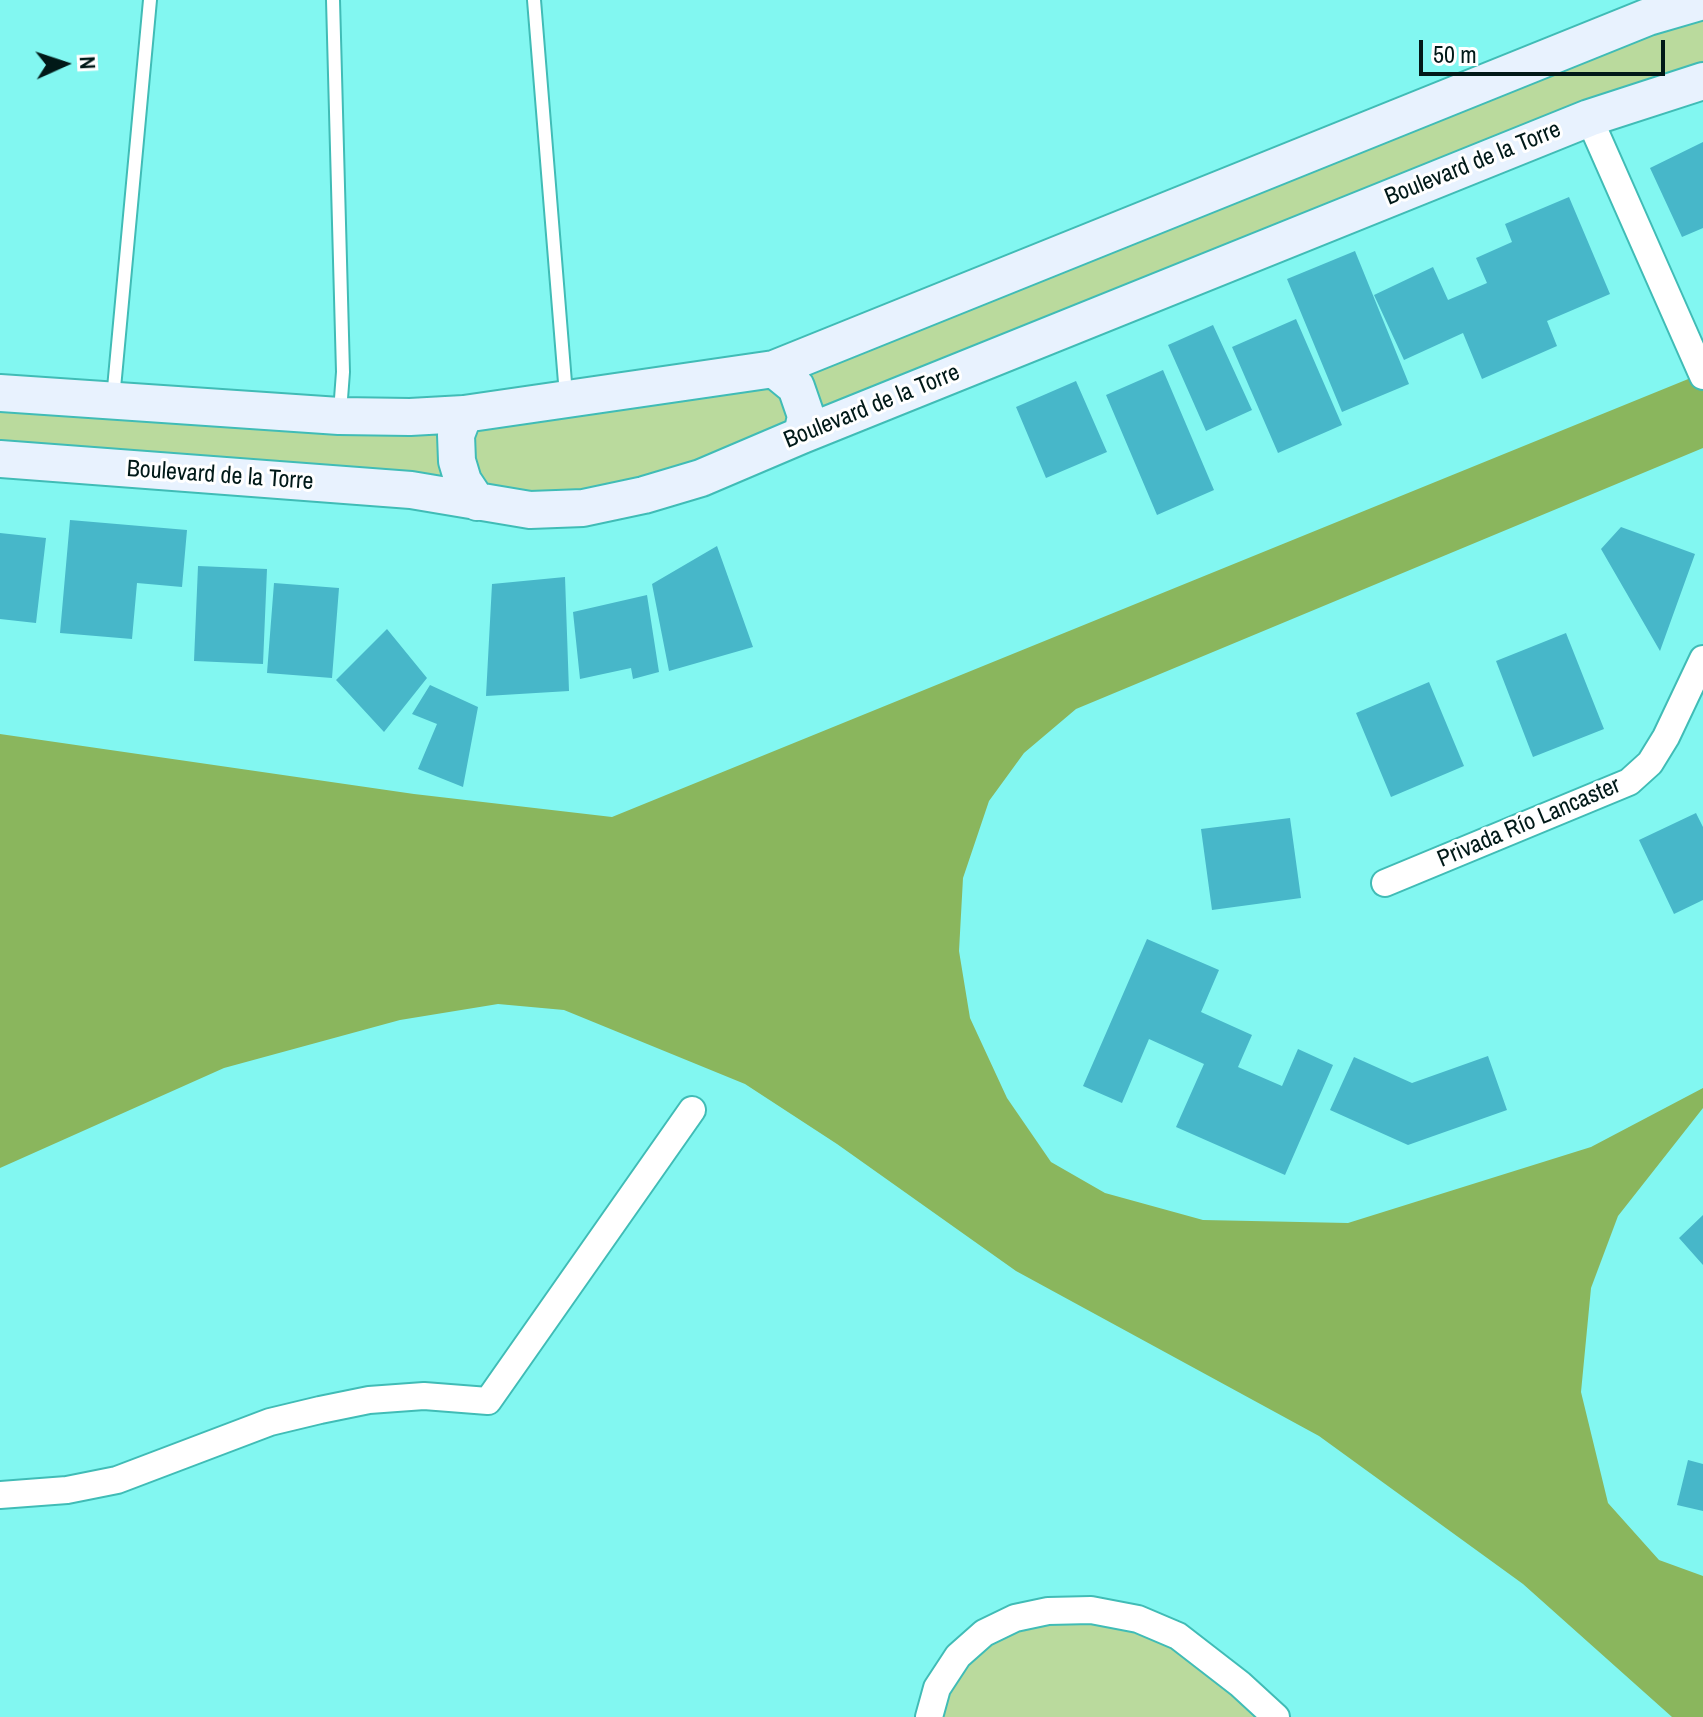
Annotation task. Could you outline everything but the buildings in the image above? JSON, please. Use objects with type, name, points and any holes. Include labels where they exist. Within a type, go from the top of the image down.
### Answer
[{"type":"street","points":[[0,393],[339,416],[410,417],[464,414],[774,369],[1648,17],[1703,1]]},
{"type":"street","name":"Boulevard de la Torre","points":[[0,459],[411,490],[530,510],[583,508],[644,495],[701,478],[1589,118],[1703,81]]},
{"type":"street","points":[[1589,118],[1703,376]]},
{"type":"street","points":[[774,369],[796,387],[806,416],[802,435]]},
{"type":"street","points":[[464,414],[456,435],[457,461],[463,481],[477,502]]},
{"type":"street","name":"Privada Río Lancaster","points":[[1385,883],[1629,782],[1650,763],[1666,737],[1703,659]]},
{"type":"street","points":[[0,1495],[67,1490],[117,1480],[270,1422],[369,1400],[424,1396],[488,1401],[692,1110]]},
{"type":"street","points":[[929,1717],[937,1688],[958,1656],[984,1633],[1015,1618],[1048,1611],[1091,1610],[1138,1619],[1178,1636],[1240,1684],[1276,1717]]},
{"type":"lane","points":[[113,402],[150,0]]},
{"type":"lane","points":[[333,0],[343,372],[339,416]]},
{"type":"lane","points":[[534,0],[567,399]]},
{"type":"green space","points":[[1703,1],[1703,81],[583,508],[0,459],[0,393],[339,416],[774,369]]},
{"type":"green space","points":[[1703,373],[1703,448],[1076,709],[1024,753],[989,801],[963,878],[959,951],[970,1018],[1007,1098],[1051,1162],[1105,1193],[1203,1220],[1348,1223],[1591,1147],[1703,1088],[1703,1108],[1618,1216],[1591,1288],[1581,1392],[1608,1503],[1659,1560],[1703,1576],[1703,1717],[1672,1717],[1523,1584],[1319,1436],[1016,1271],[837,1144],[745,1084],[564,1010],[498,1004],[400,1020],[224,1068],[0,1168],[0,734],[414,794],[612,817]]},
{"type":"green space","points":[[1015,1618],[1138,1619],[1276,1717],[929,1717],[937,1688]]}]
